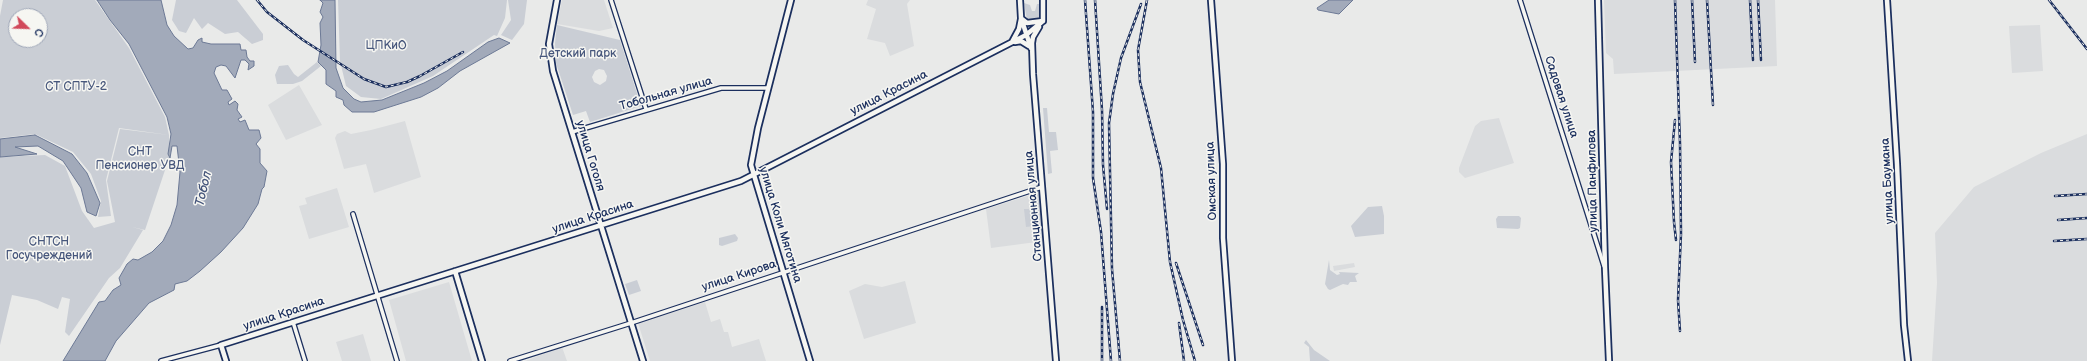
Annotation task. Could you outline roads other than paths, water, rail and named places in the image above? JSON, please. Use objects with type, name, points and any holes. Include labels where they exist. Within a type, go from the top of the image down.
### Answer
[{"type":"main road","name":"улица Гоголя","points":[[557,0],[549,44],[550,58],[643,361]]},
{"type":"main road","name":"улица Коли Мяготина","points":[[790,0],[752,156],[753,176],[810,361]]},
{"type":"main road","name":"Станционная улица","points":[[1020,0],[1021,18],[1032,49]]},
{"type":"main road","points":[[1043,0],[1043,21]]},
{"type":"main road","name":"Омская улица","points":[[1211,0],[1223,164],[1223,238],[1232,361]]},
{"type":"main road","name":"улица Панфилова","points":[[1598,0],[1609,361]]},
{"type":"main road","name":"улица Баумана","points":[[1888,0],[1904,325],[1908,361]]},
{"type":"main road","points":[[1011,43],[1018,29],[1021,18],[1027,23],[1043,21]]},
{"type":"main road","name":"Станционная улица","points":[[1043,21],[1033,37],[1032,49],[1056,361]]},
{"type":"main road","points":[[1026,35],[1043,21]]},
{"type":"main road","name":"улица Красина","points":[[221,345],[741,182],[1026,35]]},
{"type":"main road","points":[[1011,43],[1022,41],[1032,49]]},
{"type":"main road","points":[[455,271],[482,361]]},
{"type":"main road","points":[[221,345],[226,361]]},
{"type":"street","points":[[611,0],[646,109]]},
{"type":"street","name":"Садовая улица","points":[[1520,0],[1590,216],[1605,268]]},
{"type":"street","name":"Тобольная улица","points":[[572,132],[721,88],[768,88]]},
{"type":"street","name":"улица Кирова","points":[[510,361],[631,323],[1042,187]]},
{"type":"street","points":[[353,214],[397,361]]},
{"type":"street","points":[[293,322],[305,361]]},
{"type":"street","name":"улица Красина","points":[[161,361],[221,345]]},
{"type":"water","name":"Тобол","points":[[97,0],[161,0],[167,25],[174,36],[188,49],[193,48],[198,40],[202,38],[202,42],[211,44],[240,44],[241,50],[246,50],[247,57],[250,61],[254,61],[254,66],[248,70],[249,64],[245,60],[241,60],[235,78],[226,66],[221,65],[216,67],[214,73],[222,90],[227,90],[232,99],[228,102],[229,105],[235,101],[238,104],[237,110],[242,117],[238,119],[240,122],[245,120],[249,130],[259,130],[261,138],[256,144],[260,149],[260,163],[267,171],[264,187],[262,189],[258,204],[243,228],[221,252],[200,271],[187,281],[175,284],[174,290],[149,303],[116,341],[105,361],[63,361],[99,302],[105,301],[113,290],[121,285],[119,278],[127,264],[133,259],[138,260],[152,252],[163,241],[171,225],[177,205],[180,172],[177,146],[172,146],[170,158],[168,154],[171,134],[167,117],[129,44],[110,20]]},
{"type":"water","points":[[320,0],[335,0],[336,68],[343,88],[354,99],[361,102],[382,100],[424,83],[447,71],[488,42],[499,38],[510,43],[460,71],[438,88],[421,97],[374,112],[352,112],[344,105],[343,100],[336,97],[336,91],[326,84],[326,70],[318,62],[321,45],[320,23],[323,17],[320,12],[323,3]]},
{"type":"water","points":[[1329,0],[1353,0],[1339,14],[1318,10],[1317,8]]},
{"type":"water","points":[[35,135],[72,154],[87,173],[100,203],[96,216],[87,212],[81,188],[63,161],[38,146],[15,147],[37,154],[0,157],[0,139]]},
{"type":"railway","points":[[257,0],[267,12],[303,40],[364,79],[386,87],[407,82],[463,52]]},
{"type":"railway","points":[[1085,0],[1093,112],[1093,178],[1101,232],[1111,361]]},
{"type":"railway","points":[[1095,0],[1102,110],[1103,165],[1107,209]]},
{"type":"railway","points":[[1147,0],[1138,50],[1140,82],[1161,168],[1170,262],[1183,320],[1195,361]]},
{"type":"railway","points":[[1675,0],[1680,143],[1681,234],[1678,300],[1680,331]]},
{"type":"railway","points":[[1692,0],[1695,62]]},
{"type":"railway","points":[[1707,0],[1713,105]]},
{"type":"railway","points":[[1750,0],[1753,60]]},
{"type":"railway","points":[[1758,0],[1761,60]]},
{"type":"railway","points":[[2049,0],[2087,49]]},
{"type":"railway","points":[[1120,361],[1112,269],[1109,123],[1113,94],[1121,58],[1141,4]]},
{"type":"railway","points":[[1675,120],[1671,162],[1676,240]]},
{"type":"railway","points":[[2055,196],[2087,194]]},
{"type":"railway","points":[[2058,220],[2087,218]]},
{"type":"railway","points":[[2054,241],[2087,239]]},
{"type":"railway","points":[[1176,263],[1203,345]]},
{"type":"railway","points":[[1102,307],[1102,361]]},
{"type":"railway","points":[[1179,323],[1184,361]]},
{"type":"park label","name":"ЦПКиО","points":[[386,46]]},
{"type":"park label","name":"Детский парк","points":[[578,54]]},
{"type":"park label","name":"СТ СПТУ-2","points":[[76,87]]},
{"type":"park label","name":"СНТ Пенсионер УВД","points":[[140,159]]},
{"type":"park label","name":"СНТСН Госучреждений","points":[[49,249]]}]
